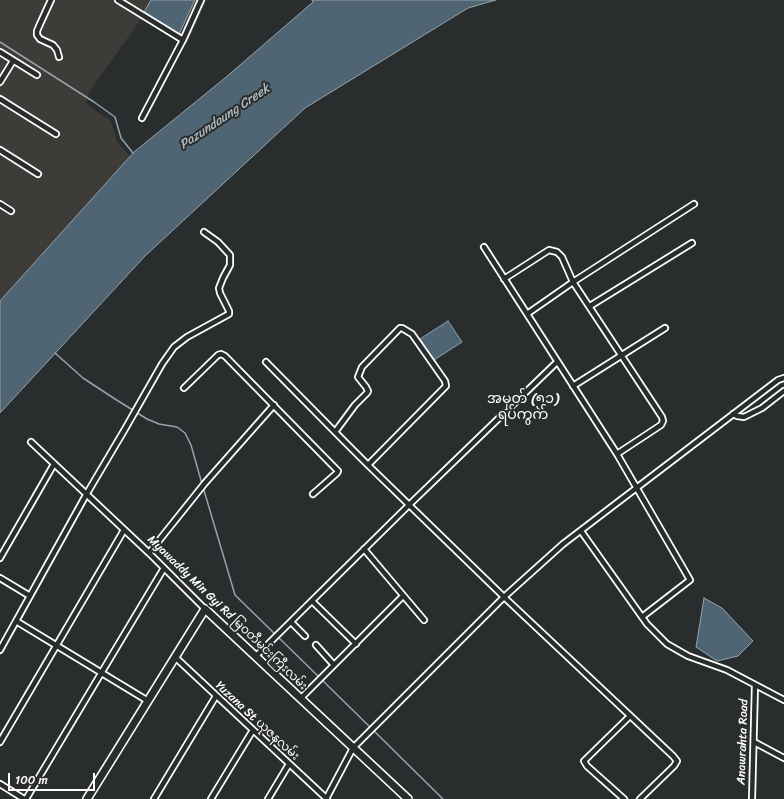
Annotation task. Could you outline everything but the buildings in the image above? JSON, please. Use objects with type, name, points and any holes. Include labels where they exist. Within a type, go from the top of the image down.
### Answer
[{"type":"main road","name":"Myawaddy Min Gyi Rd မြဝတီမင်းကြီးလမ်း","points":[[205,609],[408,799]]},
{"type":"main road","points":[[87,799],[205,609]]},
{"type":"street","points":[[51,0],[37,32],[40,39],[53,45],[57,50],[59,57]]},
{"type":"street","points":[[118,0],[183,40]]},
{"type":"street","points":[[142,118],[183,40],[201,0]]},
{"type":"street","points":[[0,52],[37,75]]},
{"type":"street","points":[[0,82],[13,61]]},
{"type":"street","points":[[0,99],[56,134]]},
{"type":"street","points":[[0,150],[38,174]]},
{"type":"street","points":[[0,204],[11,211]]},
{"type":"street","points":[[527,314],[573,282],[694,204]]},
{"type":"street","points":[[0,650],[86,494],[162,364],[174,347],[187,337],[229,314],[219,288],[230,265],[230,255],[218,242],[204,232]]},
{"type":"street","points":[[590,306],[692,243]]},
{"type":"street","points":[[484,247],[617,454],[690,580],[642,617]]},
{"type":"street","points":[[504,279],[549,250],[557,252],[562,257],[573,282],[662,417],[663,421],[661,425],[617,454]]},
{"type":"street","points":[[335,432],[355,405],[368,391],[358,377],[362,367],[400,328],[412,334],[446,386],[368,465]]},
{"type":"street","points":[[573,386],[665,328]]},
{"type":"street","points":[[184,388],[218,356],[222,354],[225,356],[338,471],[313,494]]},
{"type":"street","points":[[266,362],[408,505],[674,756],[677,760],[674,766],[640,799]]},
{"type":"street","points":[[256,656],[408,505],[557,362]]},
{"type":"street","points":[[326,799],[353,748],[504,597],[563,544],[778,380],[784,378]]},
{"type":"street","points":[[733,414],[744,417],[762,408],[784,391]]},
{"type":"street","points":[[149,553],[205,483],[274,405]]},
{"type":"street","name":"Myawaddy Min Gyi Rd မြဝတီမင်းကြီးလမ်း","points":[[31,442],[149,553],[205,609]]},
{"type":"street","points":[[0,558],[54,464]]},
{"type":"street","points":[[0,742],[124,530]]},
{"type":"street","points":[[581,531],[647,624],[667,644],[688,656],[727,670],[784,700]]},
{"type":"street","points":[[364,549],[424,620]]},
{"type":"street","points":[[0,784],[25,799],[164,568]]},
{"type":"street","points":[[0,578],[30,596]]},
{"type":"street","points":[[301,698],[403,596]]},
{"type":"street","points":[[312,601],[356,644]]},
{"type":"street","points":[[16,621],[148,701]]},
{"type":"street","points":[[291,622],[305,636]]},
{"type":"street","points":[[316,646],[334,665]]},
{"type":"street","name":"Yuzana St ယုဇနလမ်း","points":[[175,657],[326,799]]},
{"type":"street","name":"Anawrahta Road","points":[[752,799],[755,685]]},
{"type":"street","points":[[154,799],[216,696]]},
{"type":"street","points":[[624,799],[587,766],[584,761],[630,716]]},
{"type":"street","points":[[211,799],[253,730]]},
{"type":"street","points":[[754,742],[784,758]]},
{"type":"street","points":[[268,799],[289,764]]},
{"type":"shaded area","points":[[0,0],[207,0],[186,45],[142,18],[89,92],[86,104],[111,121],[117,142],[130,156],[0,301]]},
{"type":"water","points":[[151,0],[195,0],[179,34],[144,12]]},
{"type":"water","name":"Pazundaung Creek","points":[[312,0],[496,0],[468,8],[305,108],[145,256],[0,413],[0,301],[134,152],[225,78],[313,2]]},
{"type":"water","points":[[448,321],[462,342],[434,360],[420,339]]},
{"type":"water","points":[[704,598],[722,608],[753,641],[738,656],[717,661],[696,647]]},
{"type":"waterway","points":[[0,42],[115,117],[121,138],[133,153]]},
{"type":"waterway","points":[[55,353],[83,378],[147,419],[159,424],[177,427],[185,433],[191,445],[202,484]]},
{"type":"waterway","points":[[203,487],[235,595],[319,677]]},
{"type":"waterway","points":[[322,680],[371,728]]},
{"type":"waterway","points":[[373,730],[443,799]]},
{"type":"district","name":"အမှတ် (၅၁) ရပ်ကွက်","points":[[523,408]]}]
